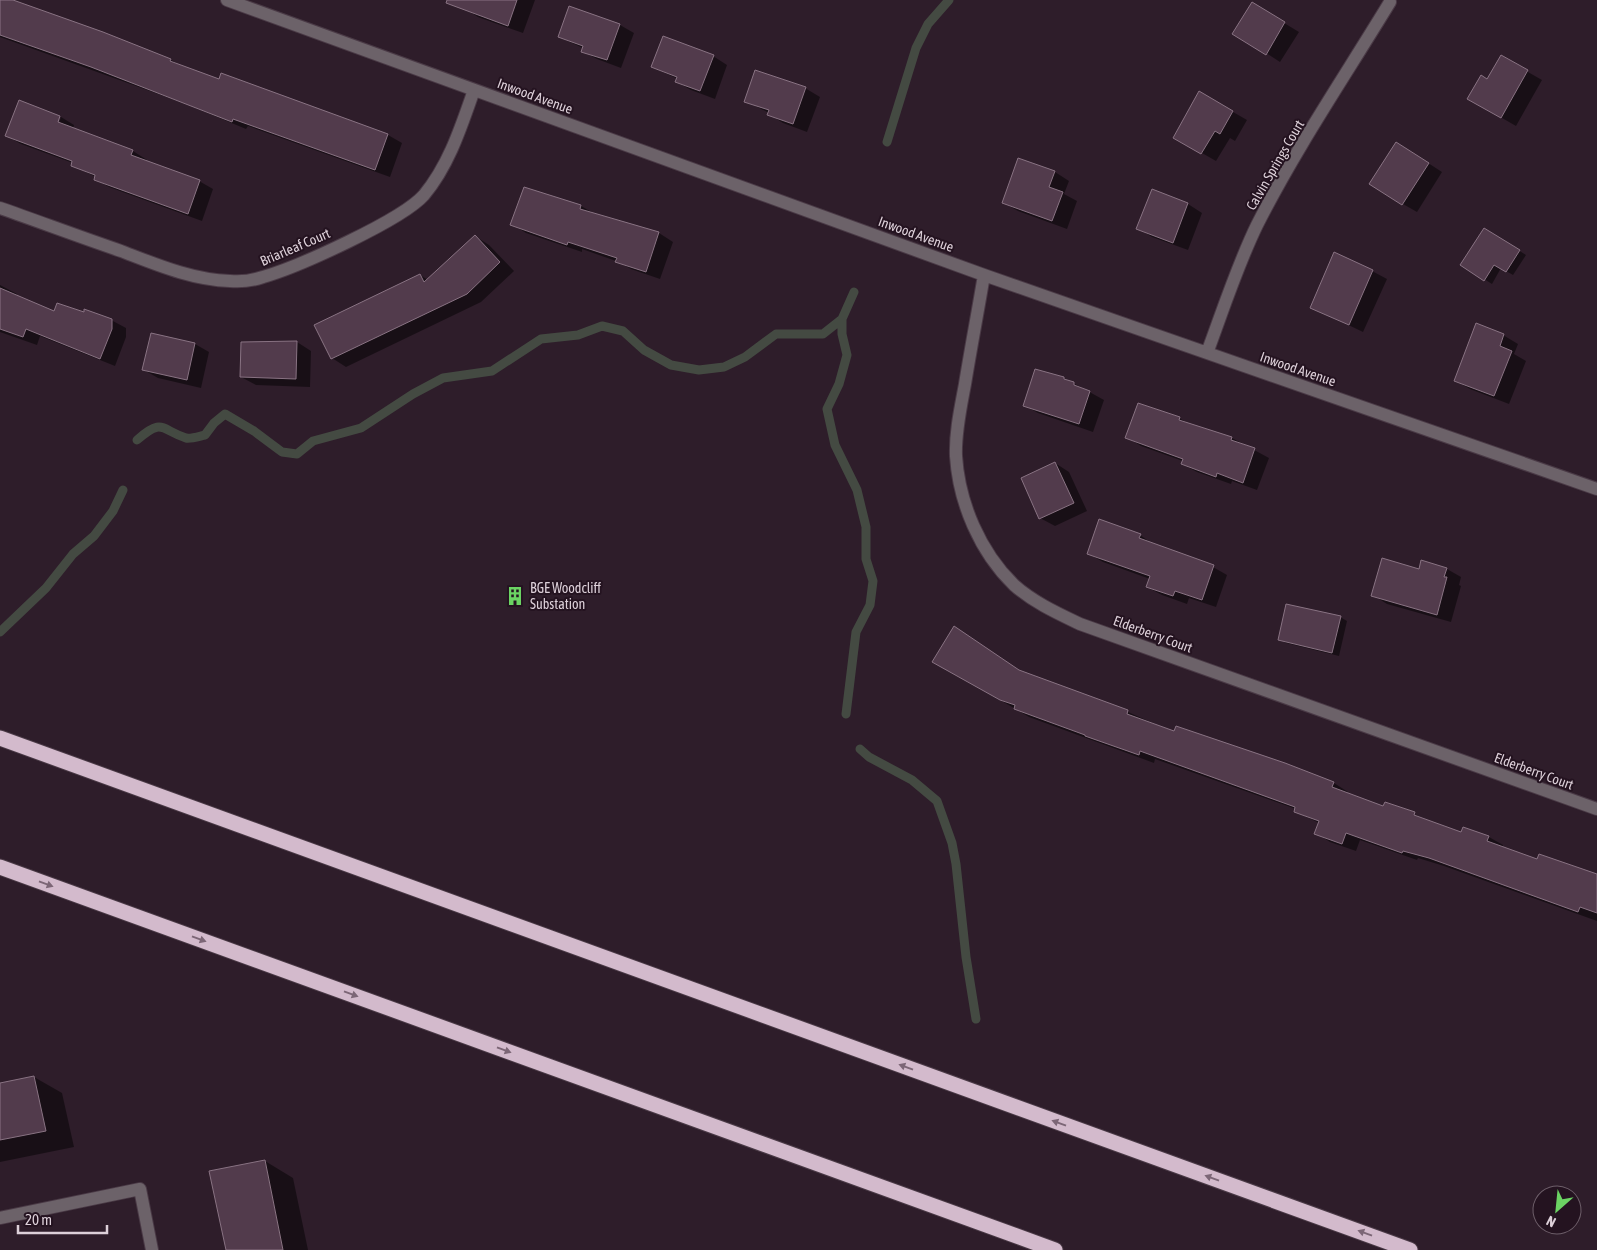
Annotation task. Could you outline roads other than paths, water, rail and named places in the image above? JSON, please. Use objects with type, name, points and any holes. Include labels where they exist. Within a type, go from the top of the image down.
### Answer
[{"type":"highway","points":[[0,738],[1410,1250]]},
{"type":"highway","points":[[0,867],[1055,1250]]},
{"type":"street","name":"Inwood Avenue","points":[[227,0],[984,274],[1597,489]]},
{"type":"street","name":"Calvin Springs Court","points":[[1207,353],[1237,270],[1257,225],[1294,160],[1390,2]]},
{"type":"street","name":"Briarleaf Court","points":[[0,208],[156,264],[197,276],[230,281],[262,278],[294,266],[376,227],[402,213],[423,196],[442,168],[457,140],[474,90]]},
{"type":"street","name":"Elderberry Court","points":[[984,274],[961,410],[956,455],[962,493],[974,527],[993,562],[1016,586],[1043,605],[1080,624],[1597,809]]},
{"type":"street","points":[[0,1218],[140,1189],[152,1250]]},
{"type":"waterway","points":[[887,142],[916,48],[928,24],[949,0]]},
{"type":"waterway","points":[[137,440],[157,427],[162,427],[186,438],[205,435],[214,423],[225,414],[254,431],[282,452],[297,454],[313,441],[361,428],[413,394],[443,378],[492,371],[541,339],[578,335],[602,326],[623,331],[644,350],[671,365],[699,370],[724,367],[745,357],[776,334],[823,334],[842,319],[854,292]]},
{"type":"waterway","points":[[842,319],[842,334],[847,355],[839,384],[827,409],[835,445],[857,490],[866,527],[866,559],[873,581],[870,605],[856,632],[846,714]]},
{"type":"waterway","points":[[0,632],[46,588],[73,554],[94,536],[113,511],[123,490]]},
{"type":"waterway","points":[[860,749],[869,757],[912,780],[937,801],[952,843],[956,864],[966,957],[976,1019]]},
{"type":"place","name":"BGE Woodcliff Substation","points":[[515,596]]}]
